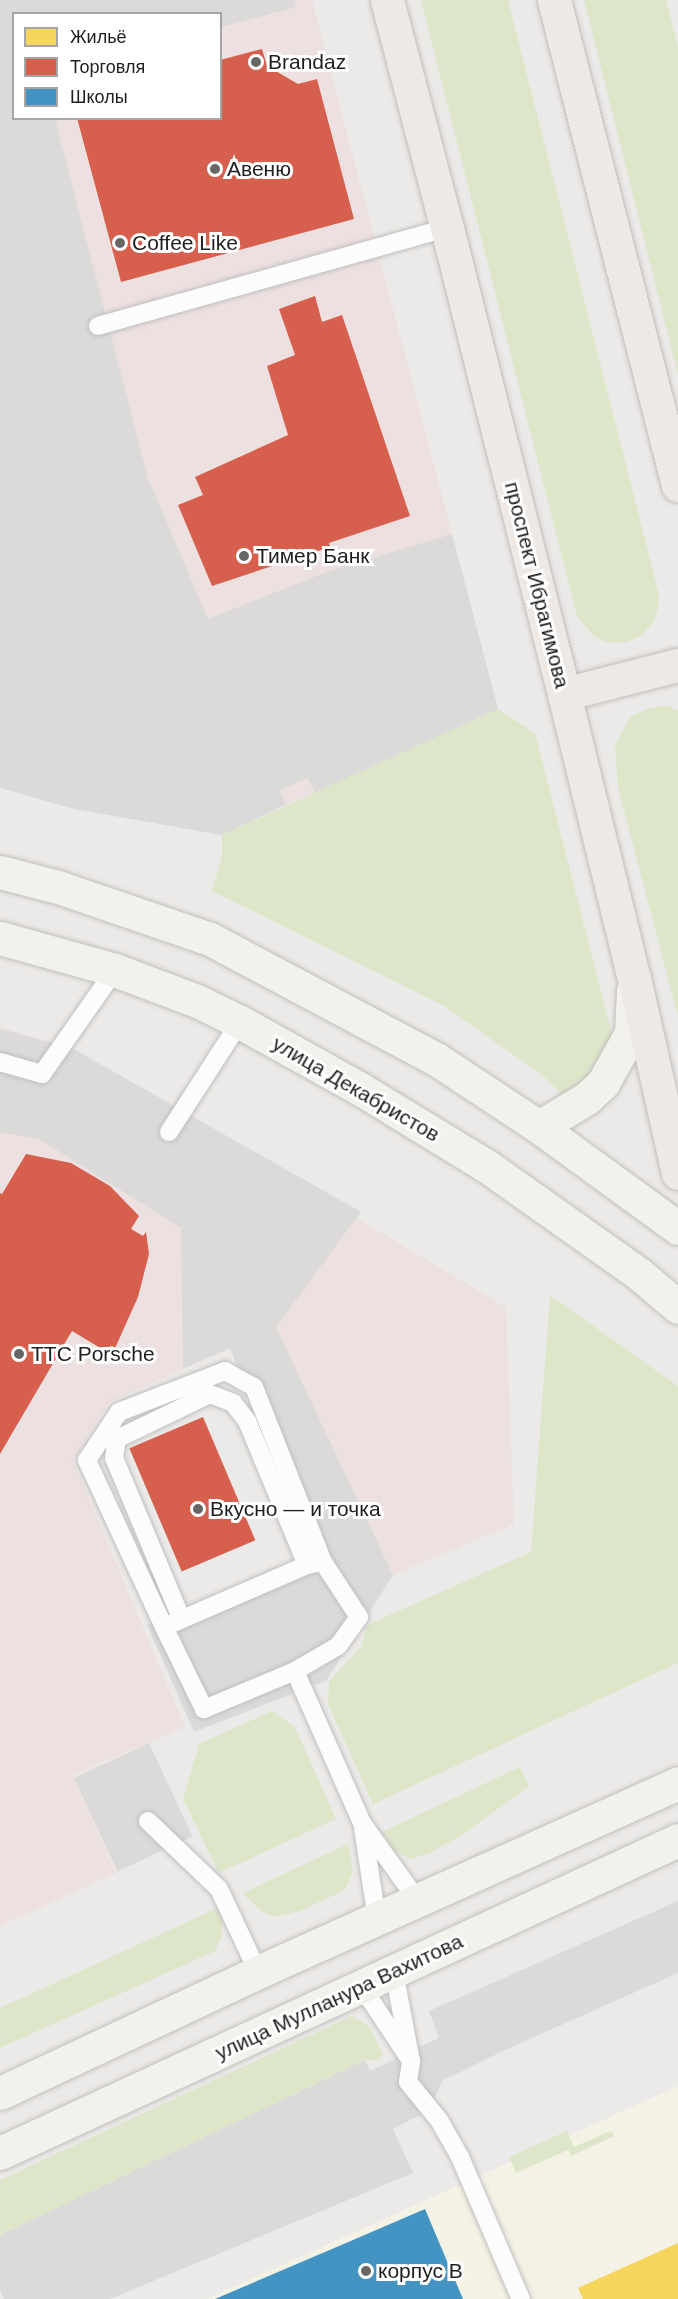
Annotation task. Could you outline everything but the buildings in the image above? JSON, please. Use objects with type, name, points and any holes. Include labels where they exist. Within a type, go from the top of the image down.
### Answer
[{"type":"main road","name":"проспект Ибрагимова","points":[[387,0],[564,694],[634,978],[678,1173]]},
{"type":"main road","points":[[554,0],[678,485]]},
{"type":"main road","points":[[564,694],[678,665]]},
{"type":"main road","points":[[0,872],[58,887],[210,939],[436,1059],[538,1127],[678,1228]]},
{"type":"main road","name":"улица Декабристов","points":[[0,938],[115,970],[197,1001],[240,1022],[363,1090],[488,1167],[639,1274],[678,1307]]},
{"type":"main road","points":[[538,1127],[587,1098],[603,1083],[631,1034],[634,978]]},
{"type":"main road","points":[[0,2093],[258,1972],[678,1783]]},
{"type":"main road","name":"улица Мулланура Вахитова","points":[[0,2154],[678,1840]]},
{"type":"lane","points":[[98,326],[447,228]]},
{"type":"lane","points":[[0,1062],[42,1074],[115,970]]},
{"type":"lane","points":[[169,1132],[240,1022]]},
{"type":"lane","points":[[181,1618],[114,1458],[115,1448],[117,1439],[210,1394],[233,1403],[247,1421],[315,1563],[359,1617],[338,1646],[295,1671],[204,1709],[87,1460],[119,1412],[225,1371],[254,1387],[315,1563]]},
{"type":"lane","points":[[164,1627],[315,1563]]},
{"type":"lane","points":[[295,1671],[363,1823],[418,1901]]},
{"type":"lane","points":[[148,1821],[219,1889],[258,1972]]},
{"type":"lane","points":[[363,1823],[377,1920]]},
{"type":"lane","points":[[394,1972],[411,2061],[408,2082],[439,2120],[460,2157],[521,2299]]},
{"type":"lane","points":[[362,1987],[411,2061]]},
{"type":"shaded area","points":[[0,0],[312,0],[498,709],[286,805],[0,783]]},
{"type":"shaded area","points":[[0,0],[294,0],[296,7],[222,27],[222,12],[12,12],[12,120],[55,120],[148,478],[208,619],[329,571],[452,534],[498,709],[315,793],[307,778],[280,790],[286,805],[222,835],[74,809],[0,788]]},
{"type":"shaded area","points":[[0,1027],[72,1048],[506,1307],[514,1524],[393,1575],[276,1327],[108,1403],[73,1461],[185,1727],[72,1775],[116,1873],[0,1926]]},
{"type":"shaded area","points":[[0,1029],[72,1048],[361,1212],[276,1327],[393,1575],[326,1681],[194,1732],[147,1625],[313,1557],[230,1348],[183,1369],[181,1228],[39,1139],[0,1132]]},
{"type":"shaded area","points":[[149,1743],[193,1836],[117,1871],[74,1778]]},
{"type":"shaded area","points":[[678,1901],[678,1973],[505,2050],[442,2081],[430,2110],[393,2129],[413,2173],[110,2299],[4,2299],[0,2290],[0,2235],[365,2060],[370,2071],[439,2038],[429,2011]]},
{"type":"shaded area","points":[[678,2086],[678,2299],[207,2299]]},
{"type":"green space","points":[[421,0],[508,0],[659,595],[653,623],[642,635],[627,642],[610,643],[595,637],[577,617]]},
{"type":"green space","points":[[584,0],[666,0],[678,46],[678,375]]},
{"type":"green space","points":[[667,706],[678,710],[678,1017],[618,788],[615,745],[631,716],[647,709]]},
{"type":"green space","points":[[498,709],[535,733],[612,1035],[596,1073],[562,1095],[542,1075],[444,1006],[212,891],[222,856],[222,835]]},
{"type":"green space","points":[[550,1295],[678,1386],[678,1663],[373,1804],[328,1704],[329,1681],[361,1647],[367,1625],[531,1552]]},
{"type":"green space","points":[[272,1711],[295,1727],[336,1819],[219,1873],[183,1799],[199,1744]]},
{"type":"green space","points":[[520,1767],[529,1786],[465,1833],[430,1853],[410,1859],[390,1848],[382,1832]]},
{"type":"green space","points":[[348,1844],[353,1870],[345,1890],[300,1911],[276,1917],[261,1911],[243,1893]]},
{"type":"green space","points":[[220,1907],[223,1914],[221,1937],[215,1951],[0,2048],[0,2008]]},
{"type":"green space","points":[[352,2016],[370,2027],[383,2055],[378,2060],[365,2060],[0,2235],[0,2180]]},
{"type":"green space","points":[[567,2131],[574,2147],[611,2131],[614,2136],[571,2156],[568,2150],[516,2173],[509,2157]]},
{"type":"place","name":"Brandaz","points":[[256,62]]},
{"type":"place","name":"Авеню","points":[[215,169]]},
{"type":"place","name":"Coffee Like","points":[[120,243]]},
{"type":"place","name":"Тимер Банк","points":[[244,556]]},
{"type":"place","name":"ТТС Porsche","points":[[19,1354]]},
{"type":"place","name":"Вкусно — и точка","points":[[198,1509]]},
{"type":"place","name":"корпус В","points":[[366,2271]]}]
